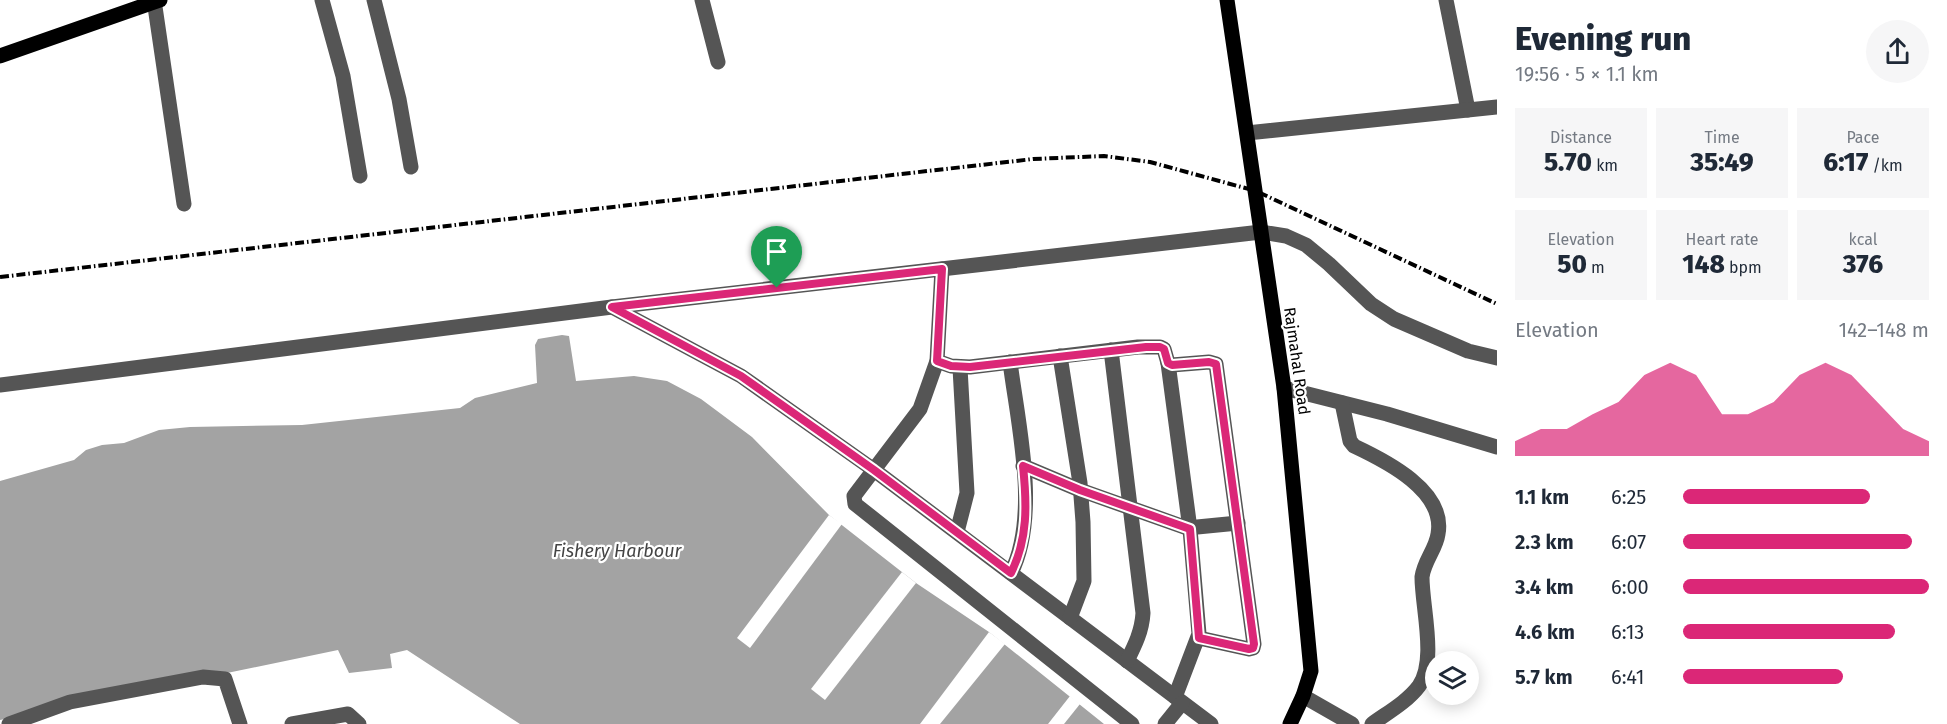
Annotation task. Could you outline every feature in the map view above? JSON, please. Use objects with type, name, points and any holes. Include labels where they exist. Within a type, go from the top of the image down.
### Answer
[{"type":"main road","name":"Rajmahal Road","points":[[1227,0],[1284,388],[1311,671],[1290,724]]},
{"type":"main road","points":[[0,56],[156,1]]},
{"type":"street","points":[[322,0],[343,76],[360,176]]},
{"type":"street","points":[[374,0],[399,99],[411,167]]},
{"type":"street","points":[[702,0],[718,62]]},
{"type":"street","points":[[1446,0],[1468,110]]},
{"type":"street","points":[[156,1],[184,204]]},
{"type":"street","points":[[1247,134],[1497,107]]},
{"type":"street","points":[[0,386],[530,317],[1261,232],[1286,236],[1306,245],[1371,304],[1394,319],[1468,351],[1497,358]]},
{"type":"street","points":[[942,269],[937,361],[916,417],[854,496],[855,504],[1132,724]]},
{"type":"street","points":[[612,307],[741,376],[874,470],[1211,724]]},
{"type":"street","points":[[937,361],[960,368],[1111,350],[1160,347],[1164,349],[1168,363],[1190,529],[1199,638],[1179,700],[1165,724]]},
{"type":"street","points":[[1111,350],[1143,623],[1127,661]]},
{"type":"street","points":[[1060,356],[1080,490],[1085,570],[1081,591],[1070,618]]},
{"type":"street","points":[[1010,362],[1026,508],[1025,534],[1019,559],[1011,573]]},
{"type":"street","points":[[1168,363],[1176,365],[1213,362],[1218,368],[1254,644],[1253,648],[1249,649],[1199,638]]},
{"type":"street","points":[[957,532],[967,494],[960,368]]},
{"type":"street","points":[[1284,388],[1497,447]]},
{"type":"street","points":[[1342,403],[1350,441],[1354,446],[1409,478],[1430,496],[1439,518],[1438,535],[1423,565],[1428,657],[1425,676],[1410,696],[1372,724]]},
{"type":"street","points":[[1023,466],[1080,490],[1190,529],[1238,524]]},
{"type":"street","points":[[9,724],[70,702],[203,677],[225,679],[240,724]]},
{"type":"street","points":[[1303,696],[1352,724]]},
{"type":"street","points":[[292,724],[348,714],[359,724]]},
{"type":"water","name":"Fishery Harbour","points":[[569,336],[576,381],[634,376],[667,381],[701,399],[752,437],[829,515],[916,583],[989,632],[1104,724],[520,724],[407,650],[390,654],[392,668],[349,673],[338,650],[0,720],[0,481],[74,460],[86,450],[102,445],[124,443],[159,430],[190,427],[302,425],[460,408],[475,398],[537,383],[535,345],[538,339]]},
{"type":"pier","points":[[829,515],[842,524],[750,648],[737,638]]},
{"type":"pier","points":[[902,572],[916,583],[825,700],[811,689]]},
{"type":"pier","points":[[989,632],[1005,644],[940,724],[920,724]]},
{"type":"pier","points":[[1070,696],[1080,704],[1064,724],[1048,724]]},
{"type":"railway","points":[[0,277],[1033,159],[1104,156],[1150,162],[1256,191],[1497,304]]},
{"type":"route","points":[[942,269],[937,361],[960,368],[1138,347],[1164,349],[1168,363],[1172,365],[1209,362],[1216,364],[1253,648],[1199,638],[1190,529],[1080,490],[1023,466],[1026,489],[1025,534],[1019,559],[1011,573],[874,470],[741,376],[612,307],[777,288],[942,269]]}]
